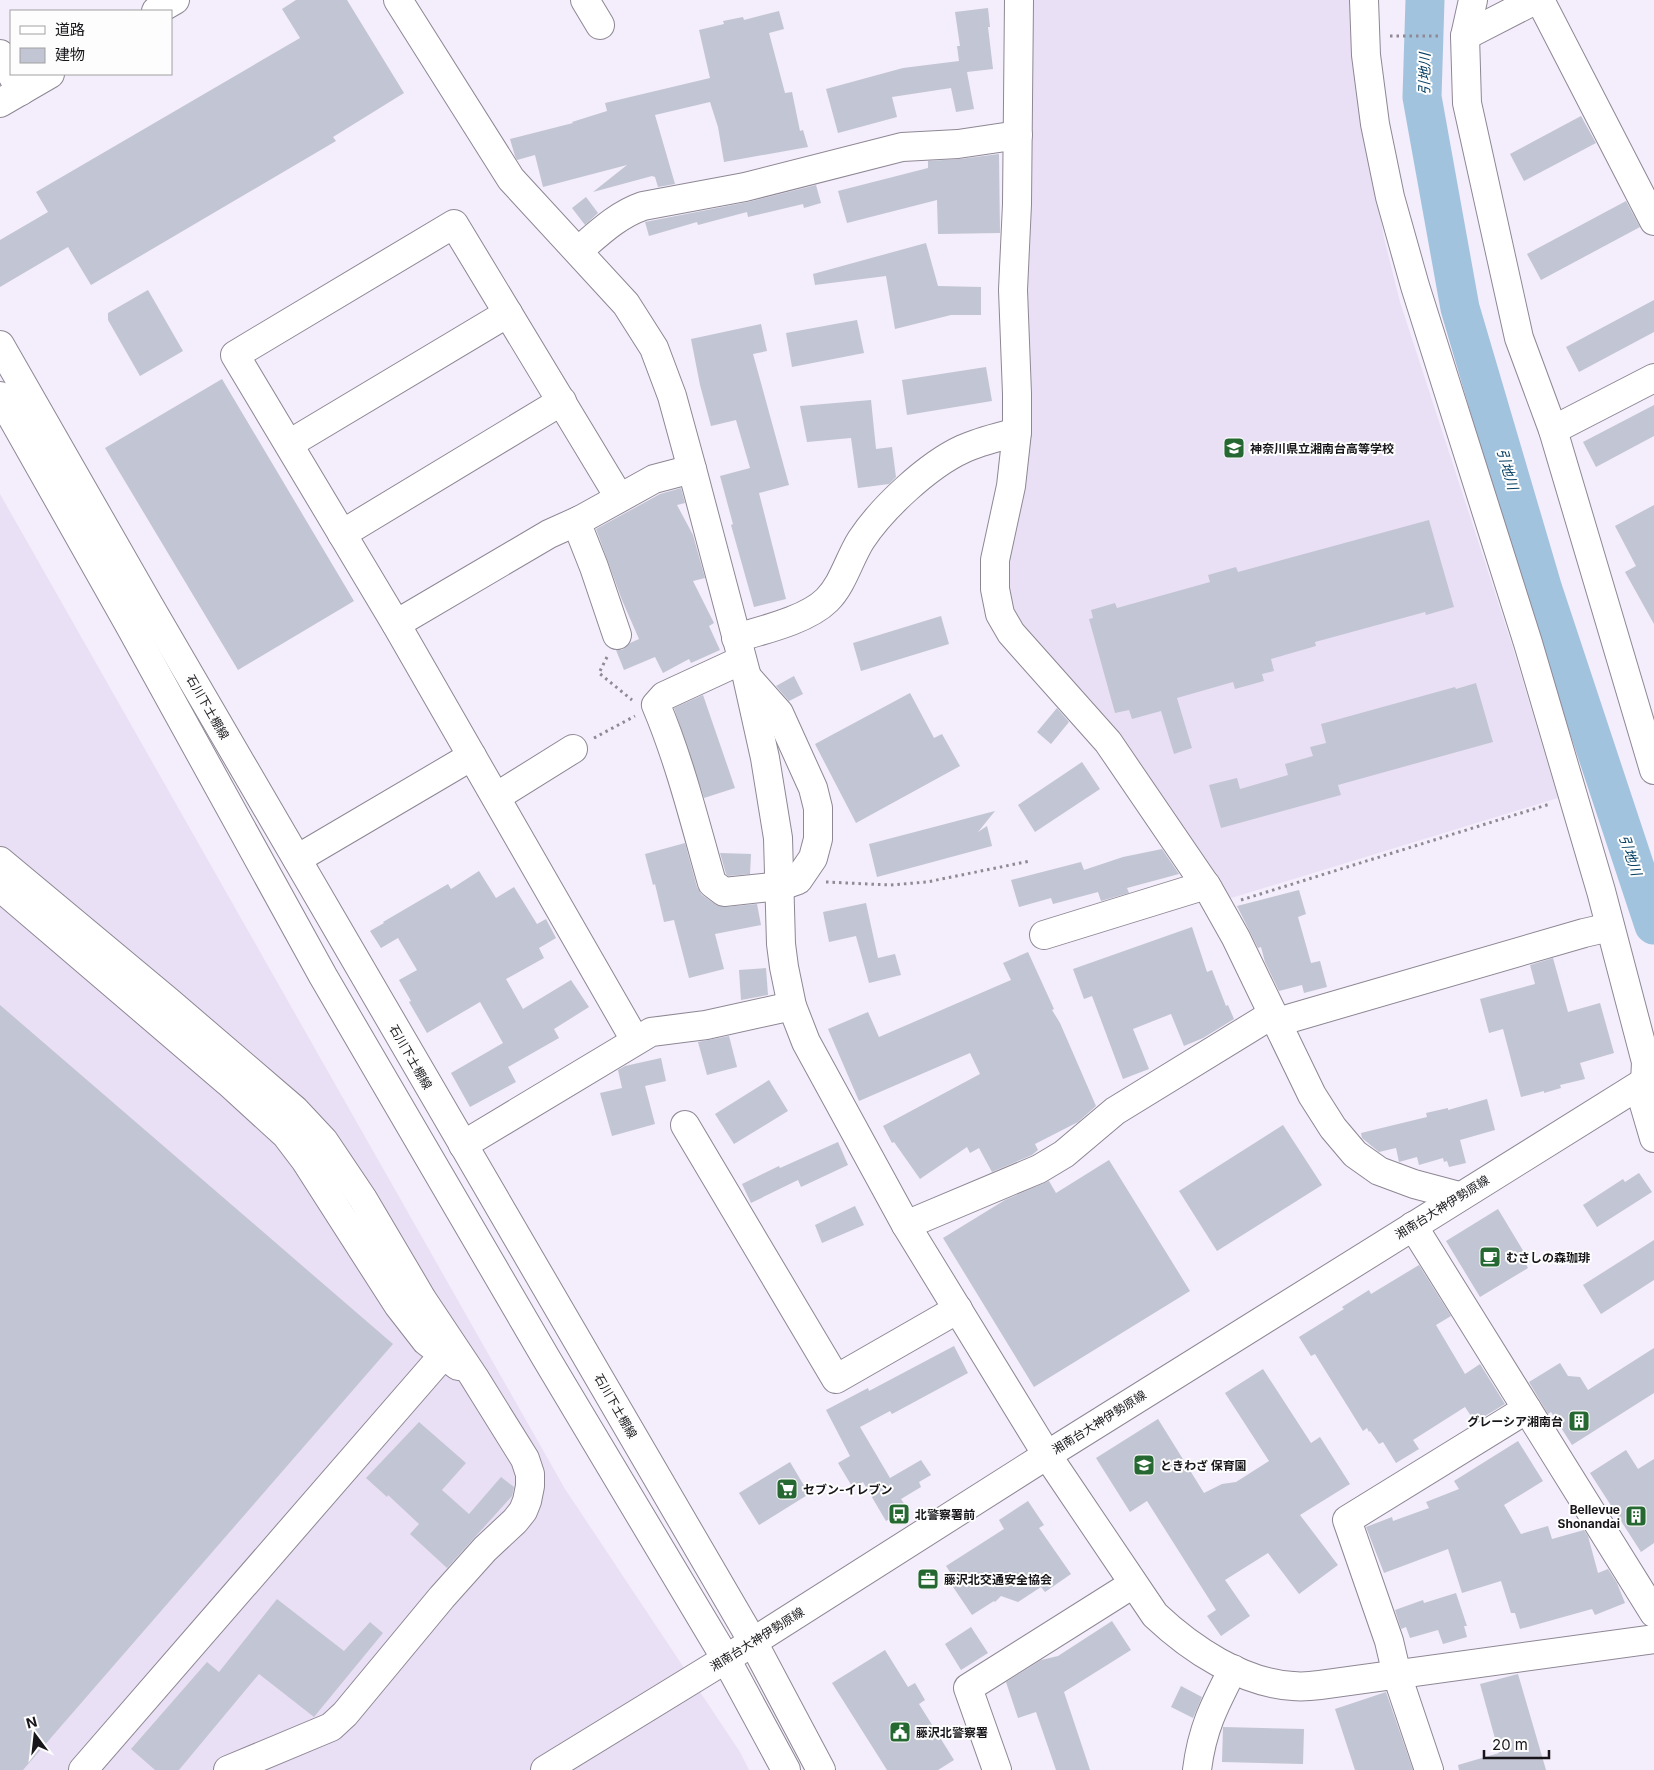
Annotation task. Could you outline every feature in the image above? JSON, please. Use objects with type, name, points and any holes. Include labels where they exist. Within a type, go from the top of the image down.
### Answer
[{"type":"street","points":[[158,10],[175,0]]},
{"type":"street","points":[[398,0],[511,179],[626,304],[654,348],[667,380],[692,469],[742,659],[772,794],[778,838],[789,883],[782,952],[792,1006],[806,1042],[906,1225],[1046,1455],[1155,1615],[1175,1634],[1201,1652],[1233,1669],[1267,1682],[1293,1686],[1320,1685],[1397,1675],[1654,1639]]},
{"type":"street","points":[[585,0],[600,24]]},
{"type":"street","points":[[1019,0],[1017,204],[1013,290],[1017,432],[1011,486],[996,560],[995,589],[1000,614],[1011,633],[1108,742],[1212,896],[1236,938],[1312,1095],[1333,1128],[1355,1154],[1378,1171],[1414,1184],[1459,1196]]},
{"type":"street","points":[[1364,0],[1366,55],[1375,124],[1390,197],[1415,286],[1528,643],[1574,797],[1646,1062],[1649,1079],[1644,1104],[1654,1138]]},
{"type":"street","points":[[1473,0],[1454,36],[1519,338],[1553,430],[1654,770]]},
{"type":"street","points":[[1454,36],[1535,0]]},
{"type":"street","points":[[1540,0],[1654,221]]},
{"type":"street","points":[[0,54],[10,97],[48,75]]},
{"type":"street","points":[[578,251],[611,223],[630,211],[643,206],[745,186],[902,146],[958,144],[1018,135]]},
{"type":"street","points":[[619,497],[454,224],[235,355],[396,624],[635,1040]]},
{"type":"street","points":[[289,444],[508,313]]},
{"type":"street","name":"石川下土棚線","points":[[0,344],[296,859],[753,1642],[821,1770]]},
{"type":"street","points":[[1553,430],[1654,378]]},
{"type":"street","points":[[0,396],[130,626],[323,976],[546,1358],[726,1659],[786,1770]]},
{"type":"street","points":[[342,534],[562,401]]},
{"type":"street","points":[[742,659],[779,713],[813,788],[818,808],[818,839],[813,858],[789,883],[724,892],[712,883],[679,767],[656,705],[664,696],[742,659],[784,624],[827,601],[836,588],[860,542],[870,528],[908,489],[944,460],[963,449],[1017,432]]},
{"type":"street","points":[[396,624],[549,534],[580,520],[654,478],[692,469]]},
{"type":"street","points":[[580,520],[579,529],[617,635]]},
{"type":"street","points":[[496,797],[573,749]]},
{"type":"street","points":[[296,859],[472,756]]},
{"type":"street","points":[[0,861],[175,1007],[309,1124],[338,1159],[422,1299],[447,1350],[474,1376],[524,1458],[530,1474],[527,1502],[516,1521],[485,1549],[331,1727],[228,1770]]},
{"type":"street","points":[[0,887],[228,1082],[286,1135],[305,1160],[398,1305],[426,1341],[447,1350]]},
{"type":"street","points":[[1044,935],[1212,896]]},
{"type":"street","points":[[906,1225],[1039,1169],[1064,1154],[1115,1111],[1276,1020],[1288,1020],[1610,927]]},
{"type":"street","points":[[463,1145],[635,1040],[652,1032],[706,1025],[792,1006]]},
{"type":"street","name":"湘南台大神伊勢原線","points":[[545,1770],[726,1659],[1046,1455],[1649,1079]]},
{"type":"street","points":[[685,1125],[836,1379],[958,1309]]},
{"type":"street","points":[[1413,1226],[1654,1613]]},
{"type":"street","points":[[83,1770],[447,1350]]},
{"type":"street","points":[[1429,1770],[1397,1675],[1389,1641],[1347,1520],[1526,1409]]},
{"type":"street","points":[[997,1770],[968,1688],[1133,1584]]},
{"type":"street","points":[[1197,1770],[1200,1747],[1208,1718],[1233,1669]]},
{"type":"path","points":[[1387,36],[1454,36]]},
{"type":"path","points":[[599,673],[640,706],[656,705]]},
{"type":"path","points":[[573,749],[656,705]]},
{"type":"path","points":[[1212,896],[1574,797]]},
{"type":"path","points":[[789,883],[890,884],[927,882],[1030,861]]},
{"type":"shaded area","name":"神奈川県立湘南台高等学校","points":[[1024,0],[1356,0],[1363,112],[1384,238],[1400,302],[1512,645],[1558,798],[1228,899],[1137,760],[1091,700],[1023,631],[1007,612],[999,563]]},
{"type":"shaded area","points":[[0,494],[565,1489],[740,1752],[749,1770],[0,1770]]},
{"type":"building","points":[[296,0],[347,0],[404,93],[333,137],[336,141],[91,285],[68,247],[0,287],[0,240],[48,212],[36,192],[300,38],[282,9]]},
{"type":"building","points":[[988,8],[990,27],[988,27],[993,69],[967,72],[974,109],[956,112],[951,88],[892,97],[897,117],[838,133],[826,89],[903,68],[959,61],[957,46],[960,46],[955,12]]},
{"type":"building","points":[[779,11],[784,29],[769,33],[785,93],[792,92],[800,131],[803,130],[808,147],[724,162],[718,127],[710,102],[655,115],[675,184],[658,187],[655,177],[652,176],[593,192],[627,165],[543,187],[535,155],[517,160],[510,139],[573,123],[607,111],[605,103],[710,78],[699,30],[724,24],[723,21],[743,17],[744,20]]},
{"type":"building","points":[[1581,116],[1596,143],[1524,181],[1510,154]]},
{"type":"building","points":[[999,154],[1000,233],[938,234],[937,200],[847,223],[838,191],[928,168],[928,161]]},
{"type":"building","points":[[816,185],[821,203],[804,208],[803,204],[748,217],[747,212],[698,225],[697,222],[649,236],[645,222],[748,202]]},
{"type":"building","points":[[586,197],[598,213],[585,225],[572,208]]},
{"type":"building","points":[[1626,201],[1640,227],[1541,280],[1527,254]]},
{"type":"building","points":[[926,243],[938,286],[981,287],[981,315],[951,315],[895,329],[886,276],[815,285],[813,274]]},
{"type":"building","points":[[148,290],[183,351],[140,376],[108,320],[108,313]]},
{"type":"building","points":[[1654,300],[1654,332],[1579,372],[1566,347]]},
{"type":"building","points":[[857,320],[864,353],[792,367],[786,333]]},
{"type":"building","points":[[761,324],[767,351],[753,354],[789,485],[759,493],[786,599],[754,607],[731,525],[733,524],[720,476],[750,468],[736,420],[711,426],[700,385],[691,339]]},
{"type":"building","points":[[986,367],[992,401],[907,415],[902,380]]},
{"type":"building","points":[[222,379],[354,601],[238,670],[105,448]]},
{"type":"building","points":[[871,400],[876,449],[892,447],[896,477],[889,484],[858,488],[851,438],[807,442],[800,406]]},
{"type":"building","points":[[1654,405],[1654,436],[1596,467],[1583,442]]},
{"type":"building","points":[[681,488],[685,503],[677,505],[693,535],[705,578],[693,581],[714,623],[709,626],[720,650],[691,663],[689,659],[663,673],[655,657],[624,670],[616,650],[622,650],[630,643],[639,639],[622,600],[596,529],[660,494]]},
{"type":"building","points":[[1654,505],[1654,624],[1625,572],[1636,566],[1615,526]]},
{"type":"building","points":[[1429,520],[1454,607],[1426,615],[1425,612],[1315,642],[1316,646],[1271,659],[1274,671],[1262,674],[1264,681],[1235,689],[1233,682],[1177,698],[1192,748],[1174,754],[1161,711],[1132,719],[1129,710],[1115,713],[1089,619],[1093,618],[1091,610],[1115,603],[1117,608],[1210,582],[1208,575],[1236,567],[1238,572]]},
{"type":"building","points":[[941,616],[949,644],[861,671],[853,643]]},
{"type":"building","points":[[794,676],[803,694],[789,701],[776,686]]},
{"type":"building","points":[[1476,683],[1493,742],[1338,785],[1341,795],[1221,828],[1209,785],[1237,778],[1240,789],[1288,775],[1285,764],[1313,756],[1310,747],[1326,743],[1321,724],[1455,687],[1456,689]]},
{"type":"building","points":[[910,693],[934,738],[942,734],[960,766],[856,823],[815,744]]},
{"type":"building","points":[[703,695],[735,788],[704,798],[674,708]]},
{"type":"building","points":[[1057,708],[1069,722],[1051,744],[1037,732]]},
{"type":"building","points":[[1082,762],[1100,789],[1035,832],[1018,805]]},
{"type":"building","points":[[995,811],[978,832],[987,826],[992,846],[877,877],[869,844]]},
{"type":"building","points":[[685,843],[697,887],[702,895],[715,904],[725,907],[757,904],[761,925],[715,934],[724,969],[689,978],[674,920],[664,922],[655,884],[653,885],[645,854]]},
{"type":"building","points":[[1162,849],[1179,874],[1127,888],[1129,893],[1101,901],[1098,892],[1053,904],[1051,898],[1019,907],[1011,880],[1081,862],[1084,870],[1123,857]]},
{"type":"building","points":[[720,853],[751,854],[750,874],[728,876]]},
{"type":"building","points":[[479,871],[496,898],[514,887],[537,924],[546,919],[556,938],[539,948],[544,958],[506,979],[523,1009],[571,980],[589,1007],[554,1029],[559,1038],[508,1067],[516,1082],[470,1107],[451,1073],[503,1043],[480,1002],[427,1033],[399,980],[417,970],[398,938],[381,948],[370,931],[448,884],[451,889]]},
{"type":"building","points":[[1299,890],[1306,914],[1298,917],[1311,963],[1320,961],[1327,987],[1304,993],[1302,985],[1279,991],[1265,962],[1261,947],[1258,948],[1237,906]]},
{"type":"building","points":[[866,903],[878,958],[895,954],[901,975],[869,983],[856,936],[829,942],[823,912]]},
{"type":"building","points":[[1192,927],[1207,972],[1212,970],[1226,1006],[1228,1005],[1234,1019],[1203,1038],[1184,1046],[1171,1014],[1133,1029],[1149,1069],[1123,1079],[1092,996],[1084,999],[1073,969]]},
{"type":"building","points":[[1028,952],[1096,1106],[1078,1122],[1035,1144],[1038,1150],[1032,1155],[992,1172],[979,1148],[970,1153],[967,1147],[920,1179],[894,1142],[892,1143],[883,1126],[980,1074],[970,1053],[859,1101],[828,1029],[868,1012],[879,1037],[1011,980],[1003,963]]},
{"type":"building","points":[[1553,958],[1568,1012],[1600,1003],[1614,1053],[1580,1063],[1585,1079],[1560,1085],[1561,1088],[1544,1093],[1544,1091],[1521,1097],[1503,1029],[1489,1033],[1480,999],[1535,984],[1530,965]]},
{"type":"building","points":[[766,968],[768,995],[741,1000],[739,970]]},
{"type":"building","points":[[0,1005],[393,1344],[23,1770],[0,1770]]},
{"type":"building","points":[[729,1036],[737,1067],[707,1075],[698,1042]]},
{"type":"building","points":[[661,1058],[666,1081],[645,1086],[655,1124],[612,1136],[600,1093],[622,1088],[618,1070],[625,1066]]},
{"type":"building","points":[[769,1080],[788,1111],[734,1144],[715,1114]]},
{"type":"building","points":[[1487,1099],[1495,1130],[1460,1140],[1466,1163],[1449,1167],[1447,1161],[1444,1162],[1443,1158],[1419,1165],[1417,1157],[1399,1162],[1396,1148],[1379,1152],[1362,1138],[1361,1133],[1427,1117],[1426,1113],[1448,1108],[1448,1110]]},
{"type":"building","points":[[1283,1125],[1322,1185],[1217,1251],[1179,1191]]},
{"type":"building","points":[[838,1142],[848,1165],[801,1187],[798,1180],[751,1203],[742,1184],[779,1166],[780,1168]]},
{"type":"building","points":[[1109,1160],[1190,1291],[1034,1387],[943,1238],[1005,1200],[1049,1181],[1056,1193]]},
{"type":"building","points":[[1639,1173],[1652,1192],[1597,1227],[1583,1205],[1623,1179],[1625,1182]]},
{"type":"building","points":[[855,1206],[864,1225],[822,1243],[815,1225]]},
{"type":"building","points":[[1498,1209],[1530,1262],[1526,1264],[1528,1268],[1480,1297],[1446,1241]]},
{"type":"building","points":[[1654,1240],[1654,1280],[1601,1314],[1583,1285]]},
{"type":"building","points":[[1419,1265],[1451,1316],[1436,1325],[1465,1374],[1480,1364],[1505,1404],[1475,1422],[1465,1407],[1413,1440],[1419,1449],[1396,1463],[1383,1442],[1379,1444],[1367,1428],[1363,1431],[1315,1354],[1311,1356],[1299,1337],[1344,1309],[1342,1307],[1369,1290],[1371,1294]]},
{"type":"building","points":[[954,1346],[968,1373],[892,1414],[890,1411],[860,1427],[890,1478],[921,1460],[931,1475],[919,1482],[921,1487],[901,1499],[907,1508],[886,1521],[863,1482],[853,1488],[838,1463],[850,1456],[826,1410],[868,1388],[869,1391]]},
{"type":"building","name":"グレーシア湘南台","points":[[1654,1348],[1654,1393],[1572,1445],[1551,1412],[1548,1414],[1529,1382],[1560,1363],[1568,1376],[1580,1377],[1588,1390]]},
{"type":"building","points":[[1263,1369],[1311,1443],[1320,1437],[1350,1484],[1300,1515],[1338,1565],[1299,1594],[1268,1553],[1225,1580],[1250,1616],[1221,1636],[1207,1616],[1216,1610],[1147,1501],[1130,1512],[1096,1458],[1158,1419],[1204,1493],[1222,1484],[1236,1482],[1269,1461],[1225,1393]]},
{"type":"building","points":[[419,1422],[466,1463],[442,1490],[469,1514],[501,1477],[514,1487],[512,1496],[447,1568],[410,1534],[419,1524],[388,1495],[387,1497],[366,1478]]},
{"type":"building","points":[[1518,1441],[1543,1481],[1504,1505],[1521,1534],[1548,1526],[1552,1539],[1584,1530],[1588,1536],[1598,1573],[1608,1569],[1617,1583],[1625,1603],[1595,1615],[1592,1609],[1520,1629],[1515,1613],[1511,1613],[1501,1581],[1462,1593],[1448,1549],[1384,1573],[1366,1527],[1392,1517],[1393,1521],[1429,1508],[1426,1502],[1459,1489],[1454,1481]]},
{"type":"building","name":"Bellevue Shonandai","points":[[1626,1450],[1638,1469],[1654,1459],[1654,1543],[1641,1552],[1590,1473]]},
{"type":"building","points":[[790,1462],[809,1494],[759,1525],[739,1493]]},
{"type":"building","points":[[1028,1501],[1044,1525],[1039,1528],[1071,1574],[1045,1592],[1041,1587],[1018,1602],[1001,1596],[995,1602],[972,1615],[949,1581],[954,1578],[946,1566],[1004,1529],[999,1520]]},
{"type":"building","points":[[1456,1593],[1467,1626],[1464,1626],[1467,1637],[1443,1644],[1438,1630],[1410,1638],[1406,1627],[1401,1629],[1395,1610],[1423,1600],[1424,1603]]},
{"type":"building","points":[[277,1599],[344,1651],[370,1622],[383,1633],[314,1717],[259,1674],[179,1770],[155,1770],[131,1749],[207,1662],[219,1672]]},
{"type":"building","points":[[1112,1621],[1131,1650],[1064,1692],[1090,1770],[1056,1770],[1036,1712],[1018,1718],[1006,1682],[1041,1660],[1058,1656]]},
{"type":"building","points":[[971,1627],[988,1653],[961,1670],[945,1644]]},
{"type":"building","name":"藤沢北警察署","points":[[885,1650],[908,1687],[915,1683],[925,1700],[919,1704],[954,1760],[938,1770],[887,1770],[832,1683]]},
{"type":"building","points":[[1518,1674],[1546,1770],[1459,1770],[1458,1765],[1499,1753],[1480,1684]]},
{"type":"building","points":[[1181,1686],[1202,1697],[1193,1718],[1171,1707]]},
{"type":"building","points":[[1386,1692],[1413,1770],[1355,1770],[1335,1709]]},
{"type":"building","points":[[1223,1727],[1304,1729],[1303,1764],[1222,1762]]},
{"type":"waterway","name":"引地川","points":[[1425,0],[1422,97],[1460,308],[1543,590],[1654,925]]},
{"type":"place","name":"神奈川県立湘南台高等学校","points":[[1234,448]]},
{"type":"place","name":"むさしの森珈琲","points":[[1490,1257]]},
{"type":"place","name":"グレーシア湘南台","points":[[1579,1421]]},
{"type":"place","name":"ときわざ 保育園","points":[[1144,1465]]},
{"type":"place","name":"セブン-イレブン","points":[[787,1489]]},
{"type":"place","name":"北警察署前","points":[[899,1514]]},
{"type":"place","name":"Bellevue Shonandai","points":[[1636,1516]]},
{"type":"place","name":"藤沢北交通安全協会","points":[[928,1579]]},
{"type":"place","name":"藤沢北警察署","points":[[900,1732]]}]
